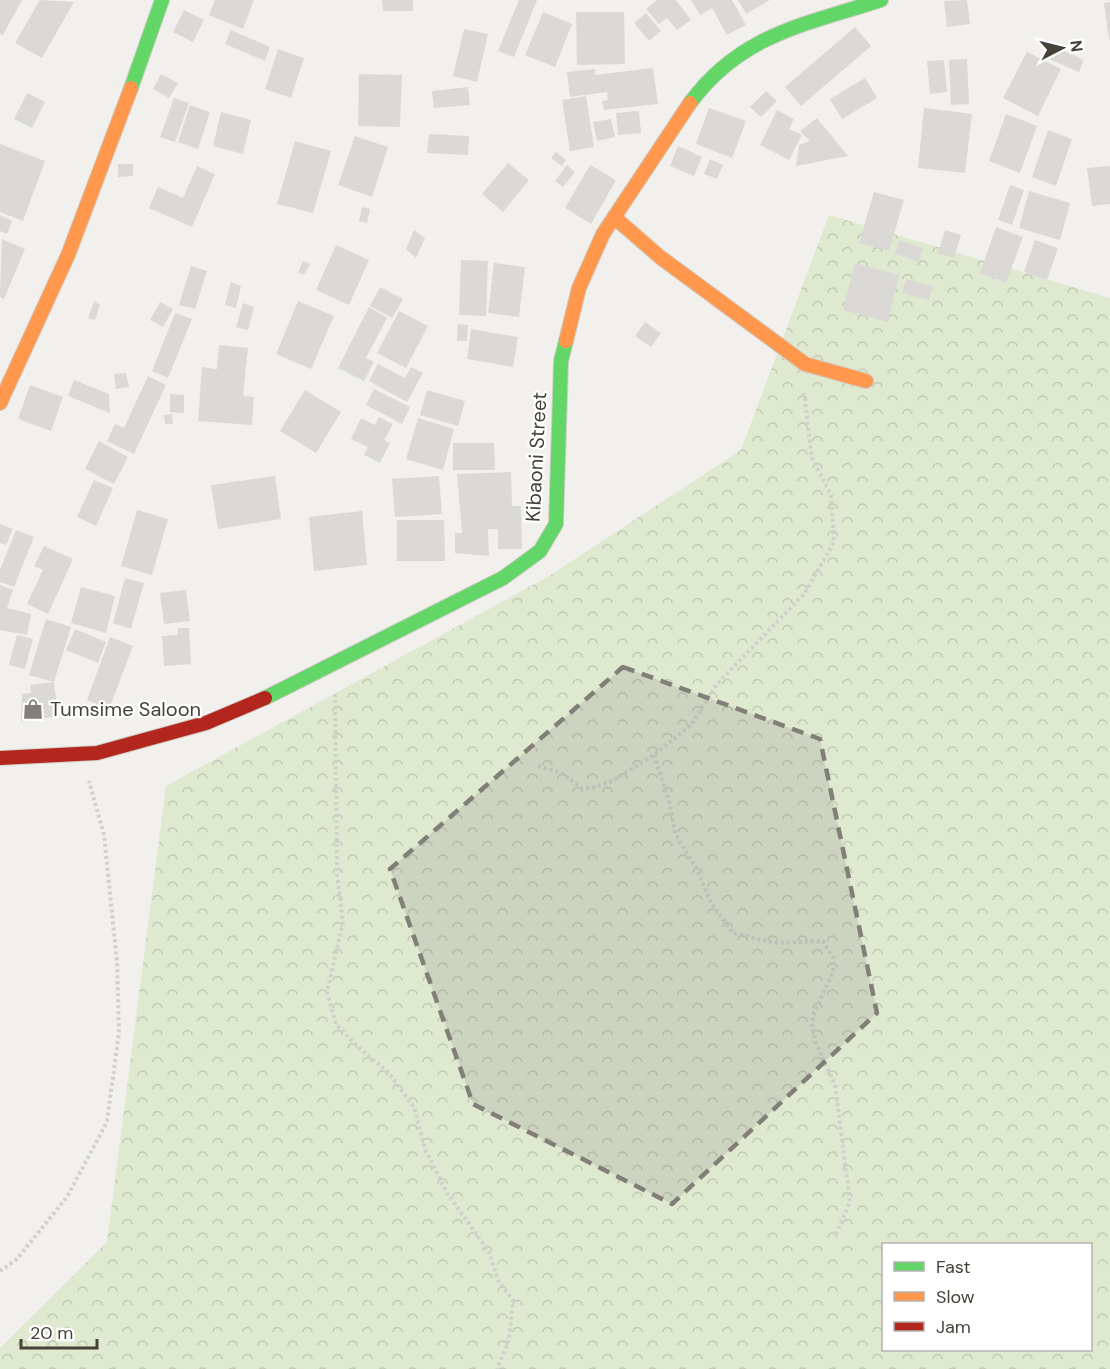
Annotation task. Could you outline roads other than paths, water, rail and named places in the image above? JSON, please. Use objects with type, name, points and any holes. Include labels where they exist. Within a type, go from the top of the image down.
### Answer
[{"type":"street","points":[[0,403],[22,359],[96,187],[162,0]]},
{"type":"street","name":"Kibaoni Street","points":[[0,758],[97,753],[206,723],[274,694],[503,578],[540,551],[556,524],[561,361],[579,288],[603,234],[669,132],[710,78],[746,49],[781,32],[881,0]]},
{"type":"street","points":[[614,217],[660,257],[805,364],[866,381]]},
{"type":"place","name":"Tumsime Saloon","points":[[33,709]]}]
